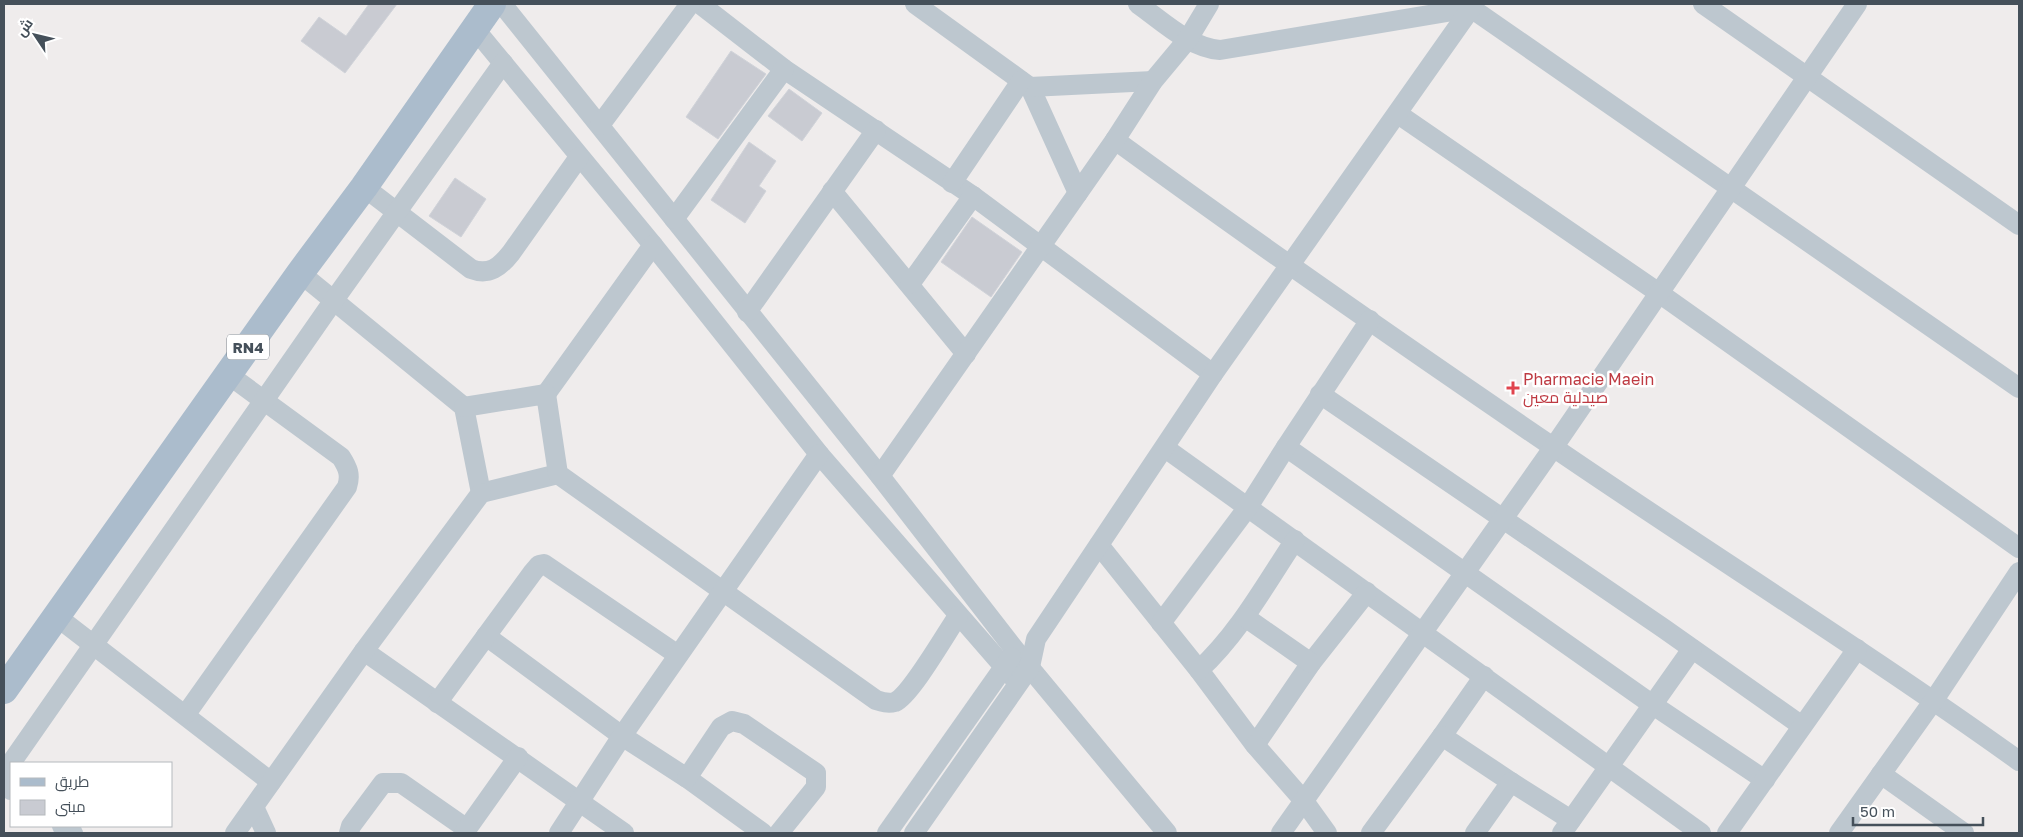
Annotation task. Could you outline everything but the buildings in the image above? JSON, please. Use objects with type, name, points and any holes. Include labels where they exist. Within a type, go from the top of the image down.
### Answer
[{"type":"main road","name":"RN4","points":[[4,690],[300,273],[364,187],[492,4]]},
{"type":"street","points":[[502,4],[880,476],[1009,658],[1018,683]]},
{"type":"street","points":[[600,126],[690,4]]},
{"type":"street","points":[[700,4],[784,69],[973,196],[1213,374]]},
{"type":"street","points":[[915,4],[1026,84],[1078,193]]},
{"type":"street","points":[[1138,4],[1188,39],[1207,48],[1220,50],[1472,6],[1730,189],[2019,388]]},
{"type":"street","points":[[880,476],[1115,140],[1153,82],[1188,39],[1209,4]]},
{"type":"street","points":[[1703,4],[2019,225]]},
{"type":"street","points":[[1281,833],[1553,448],[1856,4]]},
{"type":"street","points":[[894,830],[1009,658],[1036,639],[1213,374],[1398,114],[1472,6]]},
{"type":"street","points":[[474,28],[654,244],[819,454],[958,616],[1009,658],[1030,667],[1168,833]]},
{"type":"street","points":[[12,762],[334,300],[503,63]]},
{"type":"street","points":[[674,219],[784,69]]},
{"type":"street","points":[[1026,84],[1153,82]]},
{"type":"street","points":[[952,182],[1026,84]]},
{"type":"street","points":[[1398,114],[1659,293],[2019,548]]},
{"type":"street","points":[[747,312],[876,130]]},
{"type":"street","points":[[1115,140],[1553,448],[2017,754]]},
{"type":"street","points":[[364,187],[471,269],[480,272],[491,271],[501,266],[580,156]]},
{"type":"street","points":[[832,192],[966,354]]},
{"type":"street","points":[[910,284],[973,196]]},
{"type":"street","points":[[654,244],[546,394],[558,474],[876,700],[885,703],[894,702],[901,698],[918,678],[958,616]]},
{"type":"street","points":[[300,273],[464,406],[481,493]]},
{"type":"street","points":[[1161,623],[1248,507],[1370,320]]},
{"type":"street","points":[[186,714],[347,487],[350,478],[348,467],[341,457],[229,375]]},
{"type":"street","points":[[464,406],[546,394]]},
{"type":"street","points":[[1320,394],[1504,518],[1802,726]]},
{"type":"street","points":[[1286,447],[1653,705],[1765,780]]},
{"type":"street","points":[[1165,448],[1701,833]]},
{"type":"street","points":[[559,833],[582,802],[622,736],[819,454]]},
{"type":"street","points":[[235,833],[364,652],[481,493],[558,474]]},
{"type":"street","points":[[1199,670],[1245,617],[1294,540]]},
{"type":"street","points":[[1099,545],[1199,670],[1255,746],[1304,801],[1327,833]]},
{"type":"street","points":[[437,703],[533,572],[539,565],[544,564],[678,655]]},
{"type":"street","points":[[1839,833],[1934,700],[2019,572]]},
{"type":"street","points":[[1255,746],[1311,663],[1367,592]]},
{"type":"street","points":[[56,616],[186,714],[271,782]]},
{"type":"street","points":[[1245,617],[1311,663]]},
{"type":"street","points":[[486,636],[622,736],[687,778],[764,833]]},
{"type":"street","points":[[914,833],[1030,667],[1036,639]]},
{"type":"street","points":[[1442,736],[1511,782],[1567,827],[1692,649]]},
{"type":"street","points":[[1727,833],[1857,649]]},
{"type":"street","points":[[364,652],[518,757],[624,833]]},
{"type":"street","points":[[1372,833],[1484,676]]},
{"type":"street","points":[[687,778],[722,727],[732,721],[744,724],[816,773],[816,787],[779,833]]},
{"type":"street","points":[[349,833],[351,826],[383,782],[401,782],[466,831],[518,757]]},
{"type":"street","points":[[1881,774],[1964,833]]},
{"type":"street","points":[[1475,833],[1511,782]]},
{"type":"street","points":[[254,807],[266,833]]},
{"type":"place","name":"Pharmacie Maein صيدلية معين","points":[[1513,388]]}]
